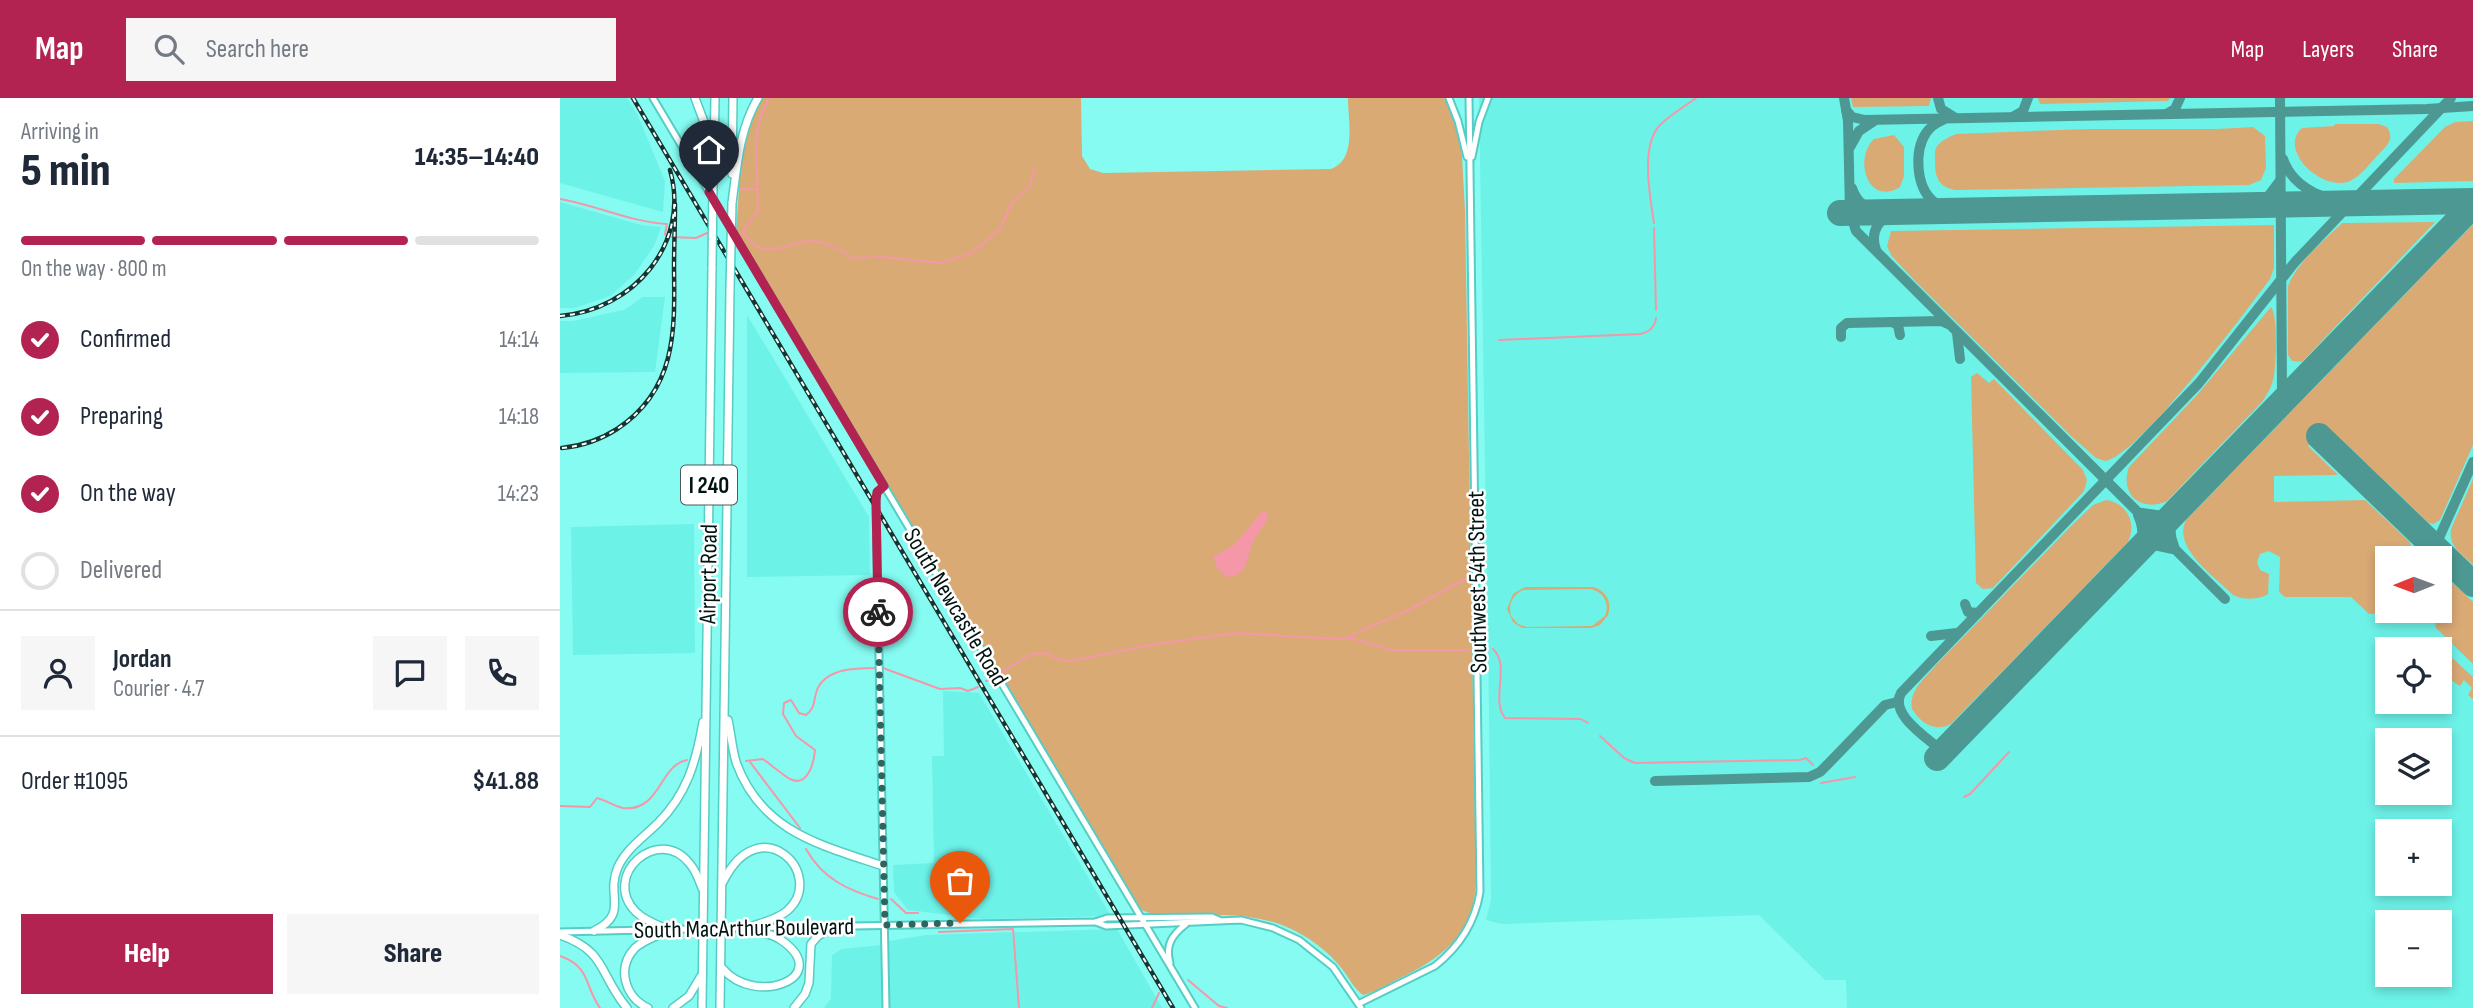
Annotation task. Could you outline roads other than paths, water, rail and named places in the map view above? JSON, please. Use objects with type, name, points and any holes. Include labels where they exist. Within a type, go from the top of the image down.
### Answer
[{"type":"highway","points":[[695,98],[707,130],[713,170]]},
{"type":"highway","name":"Airport Road","points":[[702,1008],[715,98]]},
{"type":"highway","name":"Airport Road","points":[[720,1008],[733,98]]},
{"type":"highway","points":[[732,203],[741,139],[758,98]]},
{"type":"highway","points":[[594,931],[609,923],[614,915],[614,882],[620,862],[664,817],[684,789],[697,756],[706,701]]},
{"type":"highway","points":[[725,705],[733,751],[741,774],[768,813],[786,828],[808,840],[883,866]]},
{"type":"highway","points":[[722,886],[734,863],[744,853],[755,849],[767,848],[781,852],[796,867],[799,887],[791,907],[772,919],[745,928]]},
{"type":"highway","points":[[669,930],[649,921],[631,905],[626,892],[626,879],[635,860],[654,850],[675,852],[690,863],[704,892]]},
{"type":"highway","points":[[794,1008],[809,983],[811,944],[833,926]]},
{"type":"highway","points":[[745,928],[773,936],[790,949],[798,966],[796,986]]},
{"type":"highway","points":[[648,1008],[637,1001],[629,991],[625,978],[626,964],[636,947],[669,930]]},
{"type":"highway","points":[[560,933],[582,943],[594,954],[627,1008]]},
{"type":"highway","points":[[721,964],[730,988]]},
{"type":"highway","points":[[673,1008],[689,996],[703,972]]},
{"type":"main road","name":"South Newcastle Road","points":[[653,98],[1195,1008]]},
{"type":"main road","points":[[1449,98],[1461,130],[1470,170]]},
{"type":"main road","name":"Southwest 54th Street","points":[[1360,1006],[1445,959],[1468,931],[1478,906],[1480,892],[1469,98]]},
{"type":"main road","points":[[1470,170],[1479,122],[1488,98]]},
{"type":"main road","points":[[884,486],[877,492],[876,505],[886,1008]]},
{"type":"main road","points":[[876,505],[883,496],[891,499]]},
{"type":"main road","name":"South MacArthur Boulevard","points":[[560,933],[1095,922],[1107,918],[1212,917],[1257,923],[1299,940],[1333,967],[1360,1006]]},
{"type":"main road","name":"South MacArthur Boulevard","points":[[1095,922],[1106,926],[1213,923],[1219,920]]},
{"type":"main road","points":[[1171,970],[1167,951],[1170,942],[1173,935],[1187,923]]},
{"type":"waterway","points":[[769,98],[761,115],[756,139],[758,211],[742,233],[756,246],[764,249],[814,241],[833,247],[855,259],[868,256]]},
{"type":"waterway","points":[[1654,223],[1648,172],[1650,145],[1660,125],[1696,98]]},
{"type":"waterway","points":[[873,256],[941,263],[972,253],[1000,229],[1012,202],[1029,188],[1035,169]]},
{"type":"waterway","points":[[740,189],[756,189]]},
{"type":"waterway","points":[[560,199],[640,220],[667,224],[667,236]]},
{"type":"waterway","points":[[1654,228],[1656,310]]},
{"type":"waterway","points":[[671,237],[696,238],[707,233]]},
{"type":"waterway","points":[[1499,340],[1640,334],[1651,329],[1656,318]]},
{"type":"waterway","points":[[1350,637],[1405,612],[1469,577]]},
{"type":"waterway","points":[[1001,673],[1036,654],[1048,654],[1069,661],[1156,644],[1237,633],[1350,638],[1392,650],[1469,650]]},
{"type":"waterway","points":[[1493,649],[1500,664],[1499,702],[1505,718],[1581,719],[1588,723]]},
{"type":"waterway","points":[[746,761],[763,759],[796,781],[806,777],[815,750],[796,736],[783,714],[784,703],[791,700],[799,713],[806,715],[813,706],[817,690],[827,677],[842,671],[876,668]]},
{"type":"waterway","points":[[883,668],[940,689],[960,688],[968,691],[978,687]]},
{"type":"waterway","points":[[986,681],[992,678]]},
{"type":"waterway","points":[[1600,736],[1624,758],[1635,763],[1806,758],[1813,765]]},
{"type":"waterway","points":[[1964,797],[1970,794],[2009,752]]},
{"type":"waterway","points":[[560,806],[590,807],[597,798],[623,808],[636,807],[653,796],[671,770],[687,760]]},
{"type":"waterway","points":[[750,762],[800,828]]},
{"type":"waterway","points":[[1821,783],[1855,777]]},
{"type":"waterway","points":[[806,849],[820,868],[836,882],[878,899]]},
{"type":"waterway","points":[[891,899],[906,913],[918,913]]},
{"type":"waterway","points":[[939,932],[1013,929],[1019,1008]]},
{"type":"waterway","points":[[560,956],[570,960],[582,971],[600,1008]]},
{"type":"waterway","points":[[1188,980],[1219,1006],[1227,1008]]},
{"type":"waterway","points":[[1152,1008],[1159,993]]},
{"type":"railway","points":[[633,98],[1173,1008]]},
{"type":"railway","points":[[560,316],[587,311],[611,301],[632,287],[650,268],[664,247],[672,223],[674,197],[670,170]]},
{"type":"railway","points":[[562,448],[591,442],[617,429],[636,414],[661,378],[668,358],[674,315],[675,204]]}]
